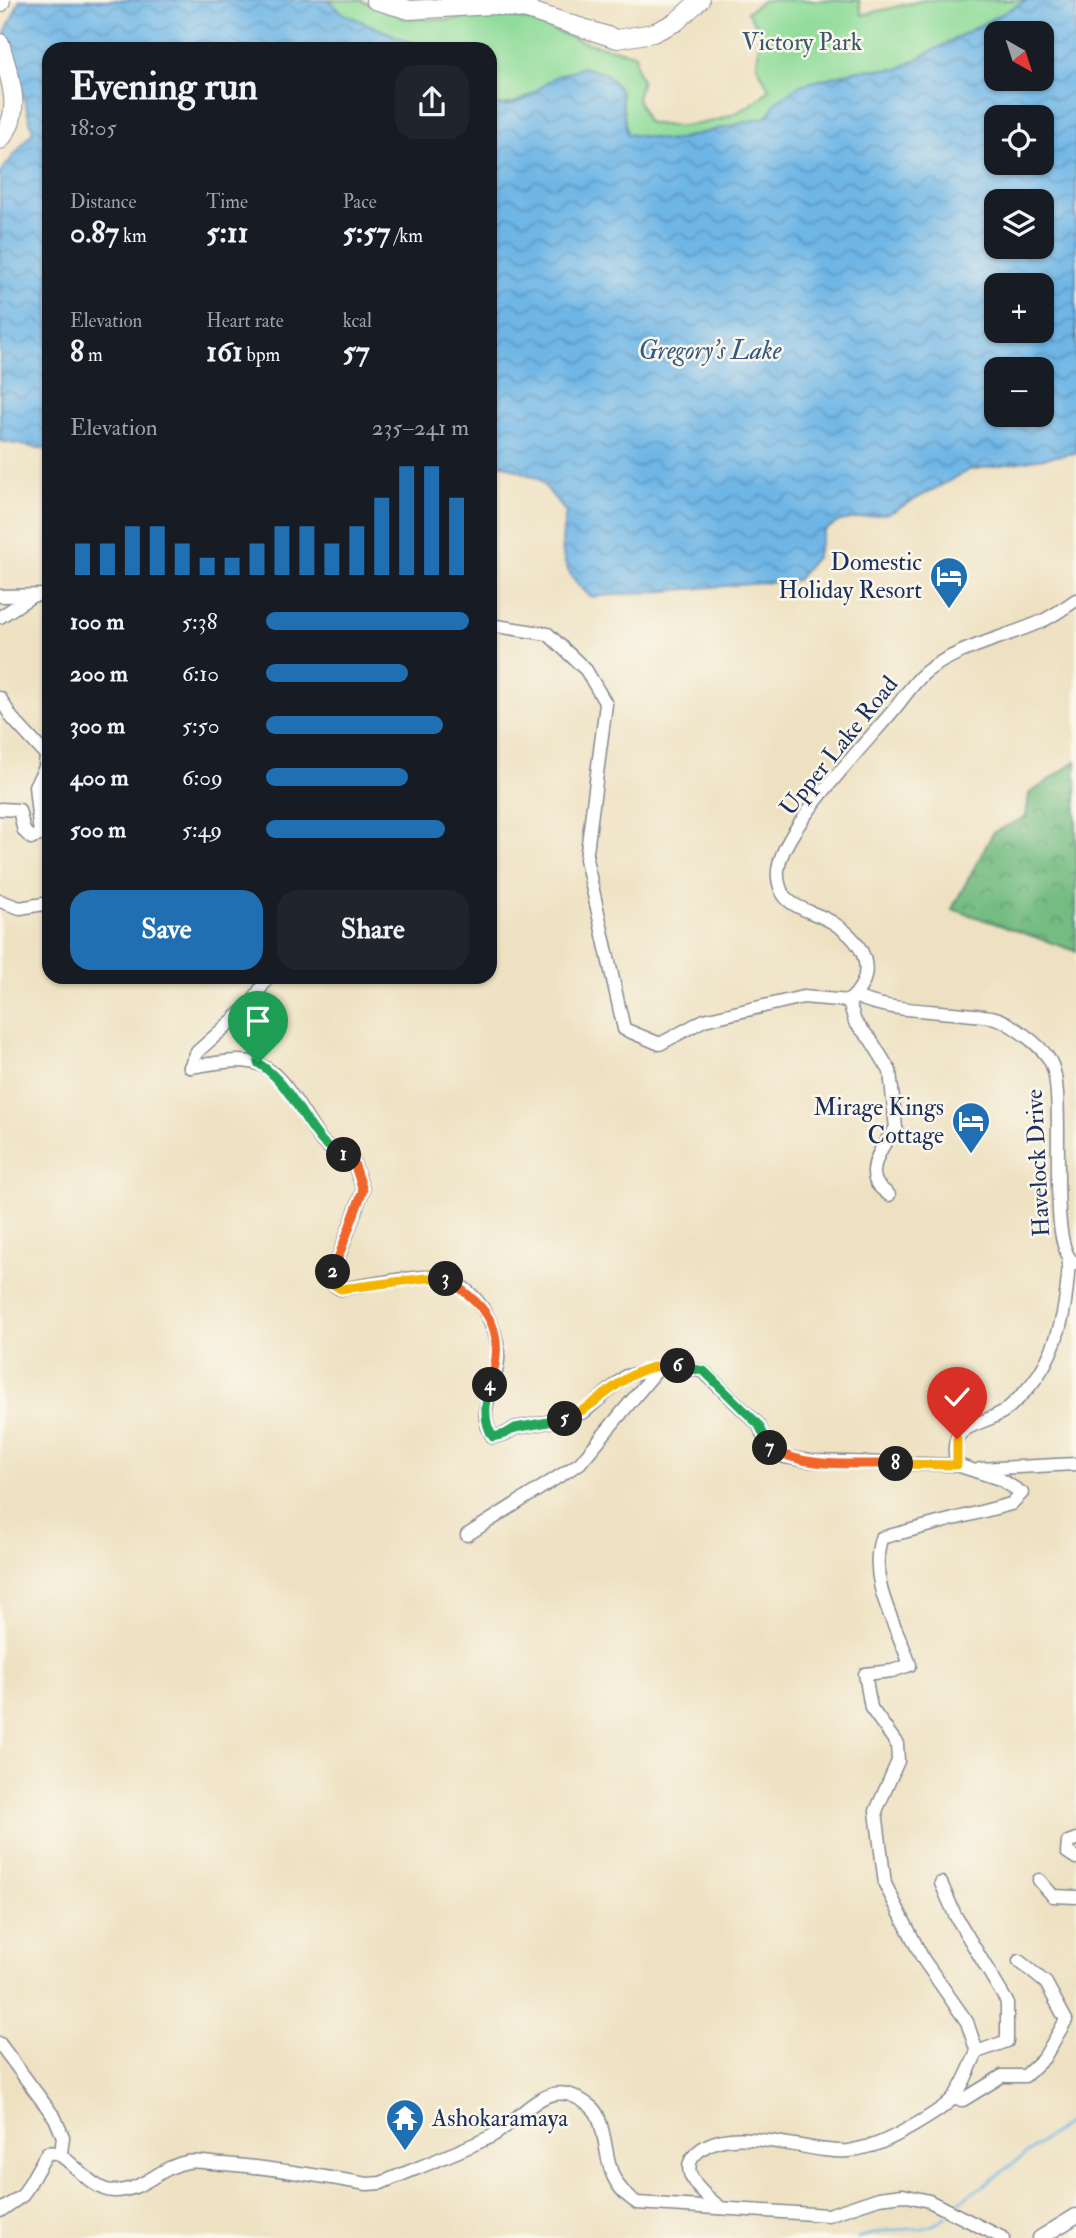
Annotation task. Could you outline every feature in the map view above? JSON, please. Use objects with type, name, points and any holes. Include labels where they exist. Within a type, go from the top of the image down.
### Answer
[{"type":"highway","points":[[375,0],[410,10],[493,5],[527,10],[617,39],[653,33],[677,22],[700,0]]},
{"type":"highway","points":[[0,43],[15,99],[13,119],[0,140]]},
{"type":"main road","points":[[1040,2238],[1076,2216]]},
{"type":"street","points":[[0,596],[42,595]]},
{"type":"street","points":[[0,617],[32,596]]},
{"type":"street","name":"Upper Lake Road","points":[[851,998],[865,979],[868,963],[861,946],[836,924],[788,900],[779,888],[778,865],[787,844],[819,797],[927,671],[973,648],[1042,621],[1076,600]]},
{"type":"street","points":[[497,626],[548,634],[586,670],[606,704],[586,859],[624,1029],[660,1044],[704,1020],[803,997],[851,998],[855,1022],[871,1040],[890,1071],[896,1128],[883,1144],[875,1170],[876,1183],[889,1195]]},
{"type":"street","points":[[0,698],[12,718],[42,751]]},
{"type":"street","points":[[0,809],[19,810],[23,831],[31,838],[40,835],[42,826],[35,786],[42,775]]},
{"type":"street","points":[[0,901],[20,908],[42,904]]},
{"type":"street","points":[[263,984],[252,1003],[197,1052],[190,1067],[240,1061],[258,1063],[273,1072],[303,1111],[322,1143],[353,1160],[363,1190],[331,1278],[332,1284],[341,1289],[426,1278],[447,1279],[478,1301],[489,1316],[498,1360],[486,1399],[487,1428],[493,1437],[515,1428],[564,1419],[584,1412],[626,1376],[674,1365],[704,1371],[759,1425],[767,1446],[785,1457],[810,1461],[957,1465],[1000,1479],[1022,1493],[1011,1504],[881,1538],[878,1548],[881,1591],[888,1617],[902,1640],[910,1665],[892,1671],[865,1674],[871,1708],[897,1744],[898,1761],[876,1811],[886,1884],[923,1959],[967,2022],[977,2052]]},
{"type":"street","name":"Havelock Drive","points":[[851,998],[874,1005],[993,1016],[1034,1043],[1052,1063],[1057,1089],[1059,1219],[1064,1251],[1073,1261],[1065,1307],[1058,1336],[1044,1366],[1005,1411],[964,1428],[957,1439],[957,1465]]},
{"type":"street","points":[[467,1535],[579,1463],[658,1368]]},
{"type":"street","points":[[976,1469],[1076,1464]]},
{"type":"street","points":[[1076,1839],[1068,1842],[1068,1852],[1076,1858]]},
{"type":"street","points":[[1039,1880],[1053,1896],[1076,1897]]},
{"type":"street","points":[[721,2208],[698,2186],[689,2168],[692,2159],[710,2144],[744,2139],[779,2140],[846,2151],[877,2144],[953,2099],[977,2052],[1007,2041],[1007,2002],[955,1914],[941,1882]]},
{"type":"street","points":[[953,2099],[963,2100],[1002,2076],[1025,2076],[1044,2058],[1066,2020],[1046,1983],[1019,1961]]},
{"type":"street","points":[[0,2044],[55,2118],[63,2137],[61,2153],[76,2171],[98,2187],[113,2191],[142,2186],[165,2170],[188,2162],[263,2167],[368,2184],[381,2183],[492,2136],[531,2102],[542,2097],[566,2094],[594,2108],[599,2118],[609,2170],[621,2193],[637,2203],[650,2206],[828,2215],[879,2197],[903,2195],[929,2201],[1003,2238]]},
{"type":"street","points":[[0,2211],[23,2195],[47,2153],[61,2153]]},
{"type":"green space","name":"Victory Park","points":[[328,0],[360,0],[404,18],[444,20],[495,15],[525,19],[587,43],[635,54],[642,81],[637,98],[647,122],[695,125],[744,109],[769,89],[757,65],[760,31],[747,12],[764,0],[859,0],[862,15],[924,0],[1027,0],[899,69],[859,70],[777,101],[767,117],[671,141],[627,134],[620,90],[555,77],[517,101],[497,105],[497,42],[410,42],[344,14]]},
{"type":"green space","points":[[1076,761],[1076,951],[952,909],[993,833],[1026,817],[1029,794]]},
{"type":"water","points":[[20,0],[328,0],[344,14],[410,42],[42,42],[42,449],[0,441],[0,173],[33,131],[5,33]]},
{"type":"water","name":"Gregory's Lake","points":[[1027,0],[1076,0],[1076,453],[969,470],[890,513],[840,521],[824,531],[816,557],[797,580],[591,597],[573,578],[564,559],[562,538],[566,512],[539,479],[497,462],[497,105],[507,106],[524,100],[555,77],[582,67],[606,74],[620,90],[627,134],[671,141],[767,117],[777,101],[800,85],[859,70],[899,69],[984,23],[984,91],[1054,91],[1054,21],[988,21]]},
{"type":"waterway","points":[[955,2204],[1076,2116]]},
{"type":"waterway","points":[[858,2238],[888,2231],[928,2227],[946,2216]]},
{"type":"place","name":"Domestic Holiday Resort","points":[[949,610]]},
{"type":"place","name":"Mirage Kings Cottage","points":[[971,1155]]},
{"type":"place","name":"Ashokaramaya","points":[[405,2152]]},
{"type":"route","points":[[258,1063],[273,1072],[303,1111],[322,1143],[353,1160],[360,1175],[363,1190],[331,1278],[332,1284],[341,1289],[426,1278],[447,1279],[478,1301],[489,1316],[498,1360],[486,1399],[487,1428],[493,1437],[515,1428],[564,1419],[584,1412],[626,1376],[674,1365],[704,1371],[759,1425],[767,1446],[785,1457],[810,1461],[957,1465],[957,1439]]}]
